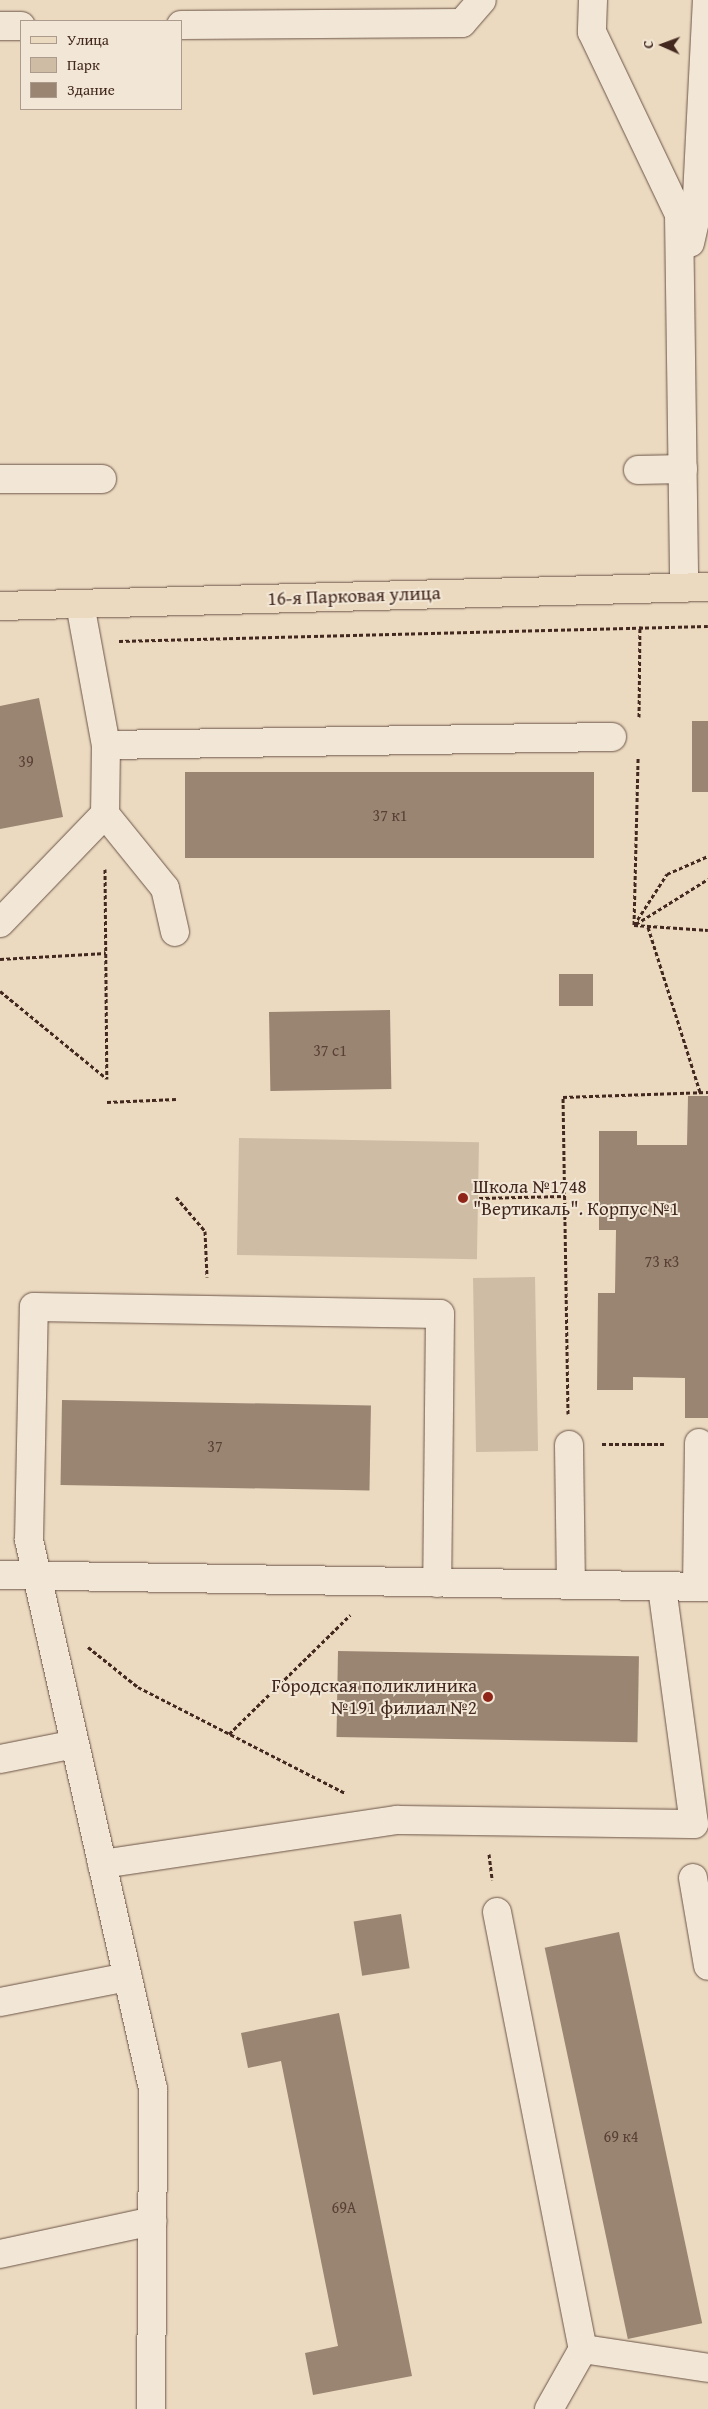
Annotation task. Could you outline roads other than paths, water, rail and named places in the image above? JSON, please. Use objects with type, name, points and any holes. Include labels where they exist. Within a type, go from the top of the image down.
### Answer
[{"type":"main road","name":"16-я Парковая улица","points":[[0,606],[696,588]]},
{"type":"lane","points":[[182,25],[462,24],[482,0]]},
{"type":"lane","points":[[593,0],[592,32],[679,214],[683,469],[696,588]]},
{"type":"lane","points":[[680,289],[696,216],[707,0]]},
{"type":"lane","points":[[0,26],[20,26]]},
{"type":"lane","points":[[638,470],[683,469]]},
{"type":"lane","points":[[0,479],[102,479]]},
{"type":"lane","points":[[80,604],[106,745],[105,814],[165,888],[174,932]]},
{"type":"lane","points":[[106,745],[612,737]]},
{"type":"lane","points":[[0,923],[105,814]]},
{"type":"lane","points":[[151,2409],[153,2089],[29,1540],[34,1307],[440,1314],[437,1583]]},
{"type":"lane","points":[[0,1575],[703,1587],[699,1443]]},
{"type":"lane","points":[[569,1445],[571,1585]]},
{"type":"lane","points":[[102,1864],[397,1820],[484,1814],[701,1825],[662,1587]]},
{"type":"lane","points":[[0,1760],[75,1744]]},
{"type":"lane","points":[[693,1878],[708,1966]]},
{"type":"lane","points":[[497,1912],[583,2349],[549,2409]]},
{"type":"lane","points":[[0,2002],[128,1977]]},
{"type":"lane","points":[[0,2254],[152,2221]]},
{"type":"lane","points":[[583,2349],[708,2368]]},
{"type":"place","name":"Школа №1748 \"Вертикаль\". Корпус №1","points":[[463,1198]]},
{"type":"place","name":"Городская поликлиника №191 филиал №2","points":[[488,1697]]}]
